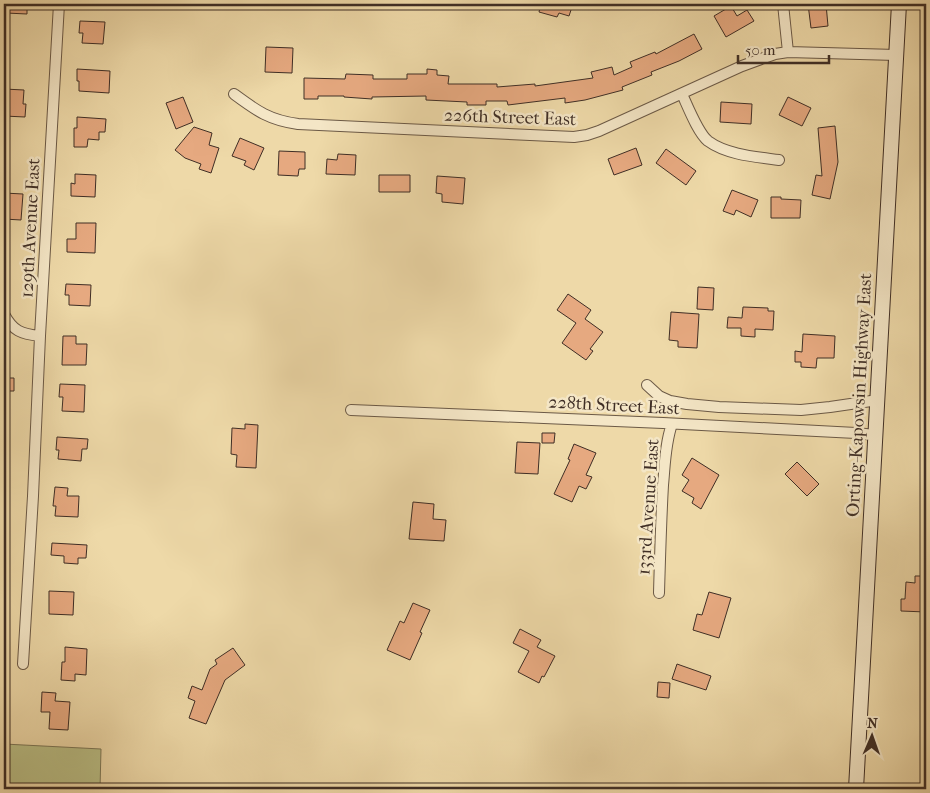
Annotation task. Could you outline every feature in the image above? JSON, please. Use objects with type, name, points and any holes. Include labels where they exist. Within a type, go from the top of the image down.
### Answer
[{"type":"main road","name":"Orting-Kapowsin Highway East","points":[[856,789],[899,4]]},
{"type":"street","name":"129th Avenue East","points":[[23,664],[59,4]]},
{"type":"street","points":[[783,4],[788,52]]},
{"type":"street","name":"226th Street East","points":[[234,94],[258,112],[270,118],[298,124],[574,137],[599,131],[760,58],[775,54],[788,52],[896,55]]},
{"type":"street","points":[[682,94],[708,141],[733,152],[779,160]]},
{"type":"street","points":[[4,314],[8,322],[15,329],[25,334],[40,336]]},
{"type":"street","points":[[647,385],[659,396],[670,401],[719,407],[801,410],[878,400]]},
{"type":"street","name":"228th Street East","points":[[351,410],[663,423],[875,435]]},
{"type":"street","name":"133rd Avenue East","points":[[659,593],[665,458],[672,424]]},
{"type":"green space","points":[[4,744],[101,749],[100,789],[9,789],[4,768]]},
{"type":"building","points":[[6,4],[27,4],[27,14],[6,13]]},
{"type":"building","points":[[537,4],[573,4],[569,16],[559,13],[557,17],[539,12],[540,8],[536,7]]},
{"type":"building","points":[[808,4],[826,4],[828,26],[811,28]]},
{"type":"building","points":[[731,6],[737,16],[747,10],[754,21],[726,37],[714,16]]},
{"type":"building","points":[[80,21],[105,22],[103,44],[82,43],[83,33],[79,33]]},
{"type":"building","points":[[694,34],[702,49],[651,72],[652,75],[622,87],[623,90],[585,100],[565,103],[565,98],[508,105],[507,101],[486,101],[486,105],[467,105],[467,102],[426,100],[426,96],[372,97],[372,99],[318,96],[318,99],[304,99],[304,78],[345,79],[346,74],[373,75],[373,79],[407,79],[407,74],[427,74],[427,69],[437,70],[437,75],[449,76],[448,84],[497,84],[497,87],[535,84],[535,86],[593,78],[591,72],[612,67],[614,75],[632,67],[630,62],[655,52],[656,54]]},
{"type":"building","points":[[266,47],[293,48],[292,73],[265,72]]},
{"type":"building","points":[[77,69],[110,71],[109,93],[79,91]]},
{"type":"building","points":[[4,89],[24,90],[23,104],[26,104],[25,117],[4,116]]},
{"type":"building","points":[[183,97],[193,122],[176,129],[166,103]]},
{"type":"building","points":[[788,97],[811,108],[802,126],[779,115]]},
{"type":"building","points":[[721,102],[752,104],[751,124],[720,122]]},
{"type":"building","points":[[77,117],[106,119],[105,132],[99,132],[99,140],[88,139],[87,147],[74,147],[74,128],[77,128]]},
{"type":"building","points":[[835,126],[838,162],[830,199],[812,195],[816,175],[822,176],[818,128]]},
{"type":"building","points":[[194,127],[212,133],[209,145],[219,148],[211,173],[199,169],[201,164],[185,158],[175,150]]},
{"type":"building","points":[[240,138],[264,148],[254,170],[244,165],[246,161],[232,156]]},
{"type":"building","points":[[636,148],[642,165],[614,175],[608,159]]},
{"type":"building","points":[[666,149],[696,171],[686,185],[656,163]]},
{"type":"building","points":[[279,151],[305,152],[305,169],[299,169],[298,176],[278,175]]},
{"type":"building","points":[[338,154],[356,155],[355,175],[326,174],[327,159],[337,160]]},
{"type":"building","points":[[75,174],[96,175],[95,197],[71,196],[71,183],[75,184]]},
{"type":"building","points":[[379,175],[410,175],[410,192],[379,192]]},
{"type":"building","points":[[437,176],[465,178],[463,204],[442,202],[442,194],[436,193]]},
{"type":"building","points":[[732,190],[758,200],[751,217],[736,210],[734,215],[723,211]]},
{"type":"building","points":[[4,193],[23,194],[21,220],[4,219]]},
{"type":"building","points":[[771,197],[801,200],[800,218],[771,218]]},
{"type":"building","points":[[76,223],[96,223],[95,253],[67,252],[67,239],[76,239]]},
{"type":"building","points":[[66,284],[91,285],[90,306],[69,305],[69,295],[65,295]]},
{"type":"building","points":[[698,287],[714,288],[713,310],[697,309]]},
{"type":"building","points":[[568,294],[591,310],[585,319],[603,332],[590,349],[593,351],[586,360],[562,343],[576,323],[557,310]]},
{"type":"building","points":[[743,307],[768,308],[768,311],[774,311],[773,330],[755,329],[755,337],[741,336],[741,328],[727,328],[728,317],[742,318]]},
{"type":"building","points":[[671,312],[699,314],[697,348],[678,347],[678,341],[669,340]]},
{"type":"building","points":[[803,334],[835,336],[834,358],[817,358],[816,368],[801,367],[801,362],[795,362],[795,351],[802,352]]},
{"type":"building","points":[[63,336],[76,336],[76,344],[87,344],[86,365],[62,365]]},
{"type":"building","points":[[4,378],[14,378],[14,391],[4,391]]},
{"type":"building","points":[[60,384],[85,385],[84,412],[62,411],[63,397],[59,397]]},
{"type":"building","points":[[245,424],[258,425],[256,468],[236,467],[237,455],[231,454],[232,428],[245,429]]},
{"type":"building","points":[[542,433],[555,433],[554,443],[542,443]]},
{"type":"building","points":[[57,437],[88,439],[87,449],[82,449],[81,461],[58,459],[59,450],[56,450]]},
{"type":"building","points":[[517,442],[540,443],[538,474],[515,473]]},
{"type":"building","points":[[574,444],[596,453],[586,475],[592,477],[586,489],[579,486],[572,502],[554,494],[570,460],[568,459]]},
{"type":"building","points":[[692,458],[719,475],[701,509],[692,503],[694,498],[682,491],[689,480],[682,475]]},
{"type":"building","points":[[797,462],[819,484],[807,496],[785,474]]},
{"type":"building","points":[[55,487],[68,488],[67,496],[79,496],[78,517],[55,516],[56,506],[53,506]]},
{"type":"building","points":[[413,502],[434,504],[433,519],[446,520],[444,541],[409,539]]},
{"type":"building","points":[[52,543],[87,545],[86,558],[78,558],[78,564],[64,563],[64,556],[51,555]]},
{"type":"building","points":[[915,576],[926,576],[926,612],[901,611],[901,599],[905,599],[906,582],[915,583]]},
{"type":"building","points":[[49,591],[74,592],[73,615],[49,614]]},
{"type":"building","points":[[709,592],[731,598],[719,638],[693,630],[697,614],[702,615]]},
{"type":"building","points":[[413,603],[430,610],[410,660],[387,650],[400,621],[404,623]]},
{"type":"building","points":[[520,629],[541,640],[537,647],[555,656],[539,683],[518,672],[529,651],[513,643]]},
{"type":"building","points":[[65,647],[87,649],[86,675],[75,674],[75,681],[61,680],[62,662],[65,662]]},
{"type":"building","points":[[233,648],[245,665],[225,680],[206,724],[189,718],[195,701],[188,698],[192,686],[202,690],[210,669],[217,664],[215,660]]},
{"type":"building","points":[[677,664],[711,676],[706,690],[672,679]]},
{"type":"building","points":[[658,682],[670,683],[669,698],[657,697]]},
{"type":"building","points":[[42,692],[56,693],[55,701],[70,702],[68,730],[49,729],[50,712],[41,712]]}]
